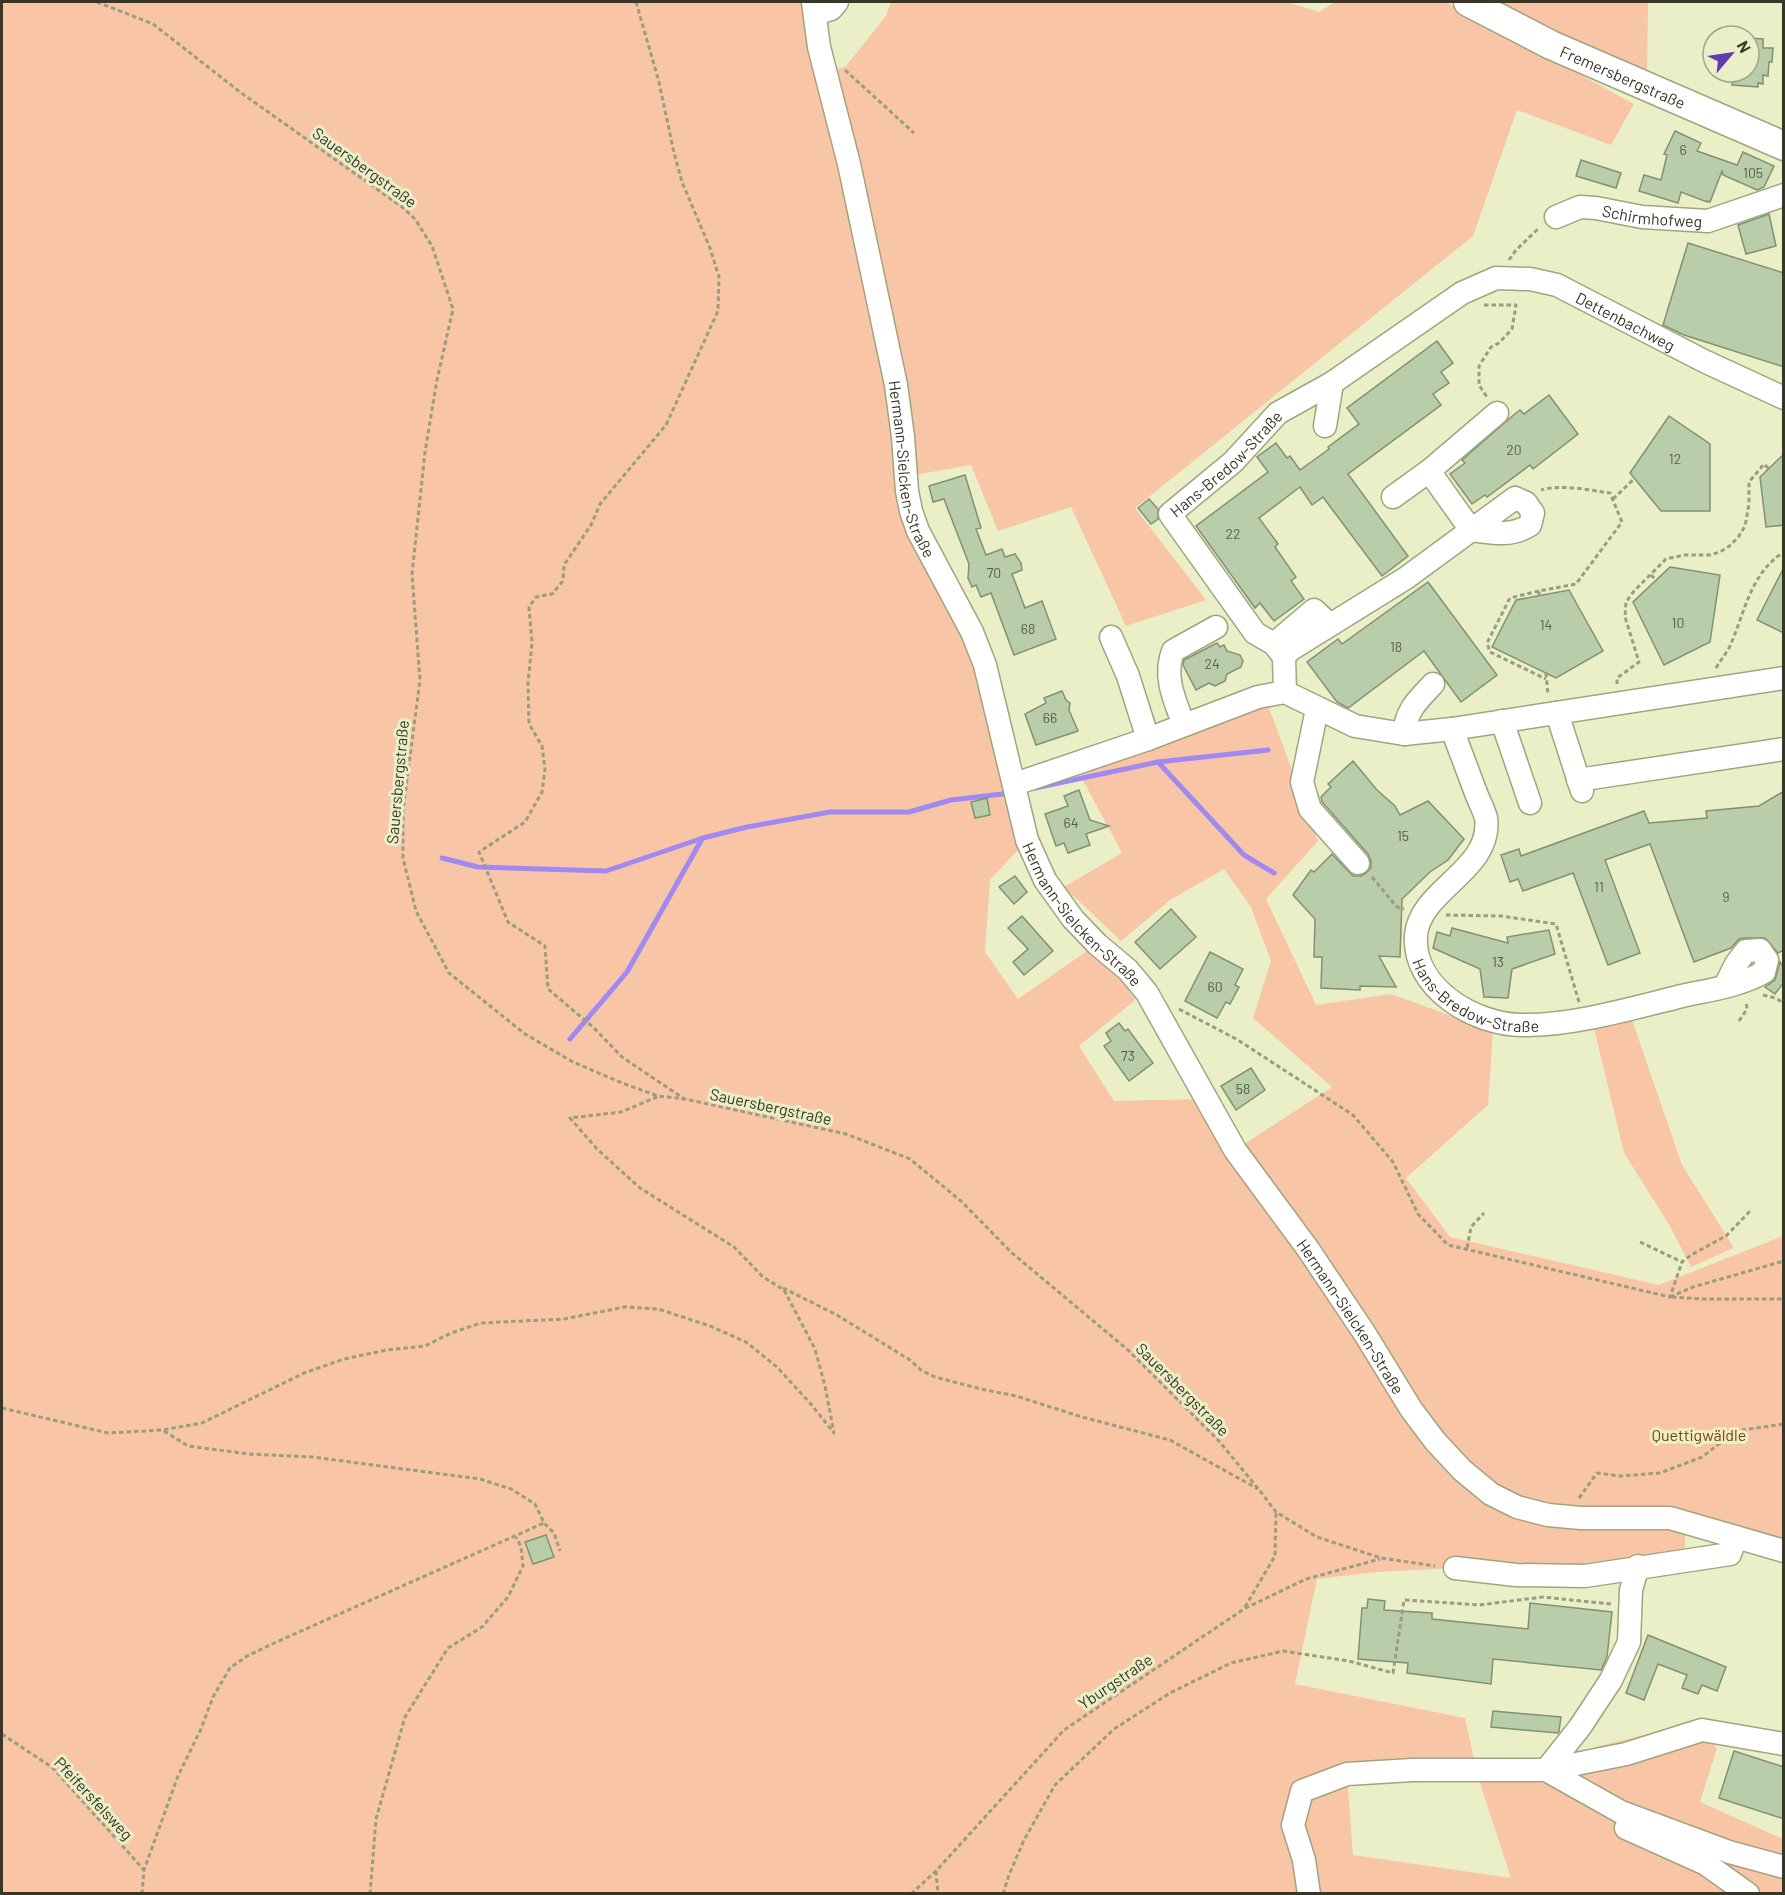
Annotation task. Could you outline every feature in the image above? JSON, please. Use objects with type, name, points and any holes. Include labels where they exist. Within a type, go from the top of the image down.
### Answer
[{"type":"main road","name":"Fremersbergstraße","points":[[1467,2],[1551,45],[1784,146]]},
{"type":"street","points":[[814,8],[831,9],[837,2]]},
{"type":"street","name":"Hermann-Sielcken-Straße","points":[[814,8],[819,47],[849,164],[885,331],[903,437],[907,491],[911,511],[918,531],[972,632],[985,665],[1028,840],[1045,880],[1073,919],[1097,944],[1128,970],[1147,993],[1235,1150],[1308,1249],[1411,1410],[1435,1442],[1462,1470],[1491,1494],[1517,1507],[1548,1515],[1581,1518],[1670,1518],[1784,1551]]},
{"type":"street","name":"Schirmhofweg","points":[[1556,217],[1580,207],[1642,217],[1708,221],[1784,195]]},
{"type":"street","name":"Dettenbachweg","points":[[1471,299],[1496,278],[1530,279],[1557,285],[1704,361],[1784,398]]},
{"type":"street","name":"Hans-Bredow-Straße","points":[[1279,651],[1255,633],[1170,514],[1233,462],[1278,413],[1471,299]]},
{"type":"street","points":[[1325,426],[1332,383]]},
{"type":"street","points":[[1393,497],[1429,471],[1497,413]]},
{"type":"street","points":[[1285,692],[1279,651],[1290,650],[1406,578],[1471,530],[1515,498],[1526,503],[1533,513],[1530,525],[1521,531],[1501,535],[1471,530],[1429,471]]},
{"type":"street","points":[[1184,725],[1171,692],[1168,668],[1170,658],[1173,651],[1216,627]]},
{"type":"street","points":[[1111,637],[1128,676],[1148,739]]},
{"type":"street","points":[[1016,791],[1258,697],[1285,692],[1317,710],[1354,726],[1404,734],[1452,729],[1784,678]]},
{"type":"street","points":[[1404,734],[1405,720],[1414,704],[1433,684]]},
{"type":"street","points":[[1317,710],[1302,782],[1310,809],[1365,870]]},
{"type":"street","points":[[1557,713],[1580,785],[1784,749]]},
{"type":"street","points":[[1502,720],[1530,803]]},
{"type":"street","points":[[1417,913],[1478,854],[1485,837],[1485,818],[1452,729]]},
{"type":"street","name":"Hans-Bredow-Straße","points":[[1417,913],[1416,934],[1419,960],[1435,988],[1465,1011],[1492,1022],[1521,1026],[1565,1022],[1725,986]]},
{"type":"street","points":[[1455,1568],[1516,1575],[1585,1576],[1638,1566],[1730,1554],[1736,1537]]},
{"type":"street","points":[[1546,1770],[1580,1726],[1611,1680],[1629,1642],[1631,1590],[1638,1566]]},
{"type":"street","points":[[1309,1893],[1304,1860],[1293,1825],[1302,1791],[1347,1774],[1423,1769],[1546,1770],[1626,1754],[1702,1730],[1784,1744]]},
{"type":"street","points":[[1546,1770],[1621,1812],[1729,1852],[1784,1867]]},
{"type":"street","points":[[1546,1770],[1557,1787],[1623,1827],[1706,1864],[1748,1893]]},
{"type":"path","name":"Sauersbergstraße","points":[[98,2],[153,24],[240,92],[402,207],[415,219],[432,246],[453,309],[424,452],[412,574],[420,680],[403,810],[403,858],[416,911],[449,973],[525,1034],[573,1062],[658,1096],[686,1099],[846,1134],[910,1159],[961,1201],[1012,1253],[1128,1350],[1219,1441],[1276,1512],[1317,1538],[1381,1558],[1455,1568]]},
{"type":"path","points":[[636,2],[659,82],[682,182],[710,248],[719,277],[718,310],[666,425],[600,504],[591,525],[564,565],[563,581],[552,594],[536,597],[529,607],[532,643],[528,683],[529,724],[542,746],[545,769],[542,792],[525,822],[479,852],[508,922],[545,946],[548,989],[594,1028],[622,1057],[686,1099]]},
{"type":"path","points":[[819,47],[914,133]]},
{"type":"path","points":[[1496,278],[1516,250],[1535,231],[1556,217]]},
{"type":"path","points":[[1471,299],[1516,305],[1512,329],[1499,343],[1491,347],[1479,366],[1479,385]]},
{"type":"path","points":[[1618,704],[1617,678],[1639,662],[1625,617],[1626,602],[1666,559],[1675,556],[1710,555],[1731,545],[1745,526],[1749,504],[1749,482],[1764,464],[1769,469]]},
{"type":"path","points":[[1613,499],[1635,478]]},
{"type":"path","points":[[1515,498],[1548,488],[1610,493],[1622,522],[1576,584],[1539,594],[1510,598],[1487,643],[1490,652],[1546,679]]},
{"type":"path","points":[[1714,690],[1714,669],[1728,650],[1749,592],[1759,575],[1772,560],[1784,552]]},
{"type":"path","points":[[1651,575],[1656,580]]},
{"type":"path","points":[[1365,870],[1397,907],[1417,913],[1501,916],[1556,924],[1584,1018]]},
{"type":"path","points":[[1761,994],[1784,1003]]},
{"type":"path","points":[[1739,1021],[1747,1009],[1747,999]]},
{"type":"path","points":[[1178,1008],[1238,1040],[1353,1114],[1393,1162],[1418,1214],[1448,1245],[1670,1297],[1784,1299]]},
{"type":"path","points":[[2,1408],[108,1433],[162,1430],[202,1423],[304,1372],[334,1362],[387,1350],[425,1346],[451,1333],[480,1323],[564,1319],[625,1307],[658,1309],[710,1326],[746,1342],[777,1367],[834,1433],[815,1349],[784,1290],[763,1277],[734,1247],[640,1188],[597,1149],[570,1118],[621,1112],[658,1096]]},
{"type":"path","points":[[1670,1297],[1682,1262],[1726,1236],[1752,1209]]},
{"type":"path","points":[[1467,1248],[1471,1227],[1484,1213]]},
{"type":"path","points":[[1640,1242],[1682,1262]]},
{"type":"path","points":[[1670,1297],[1693,1287],[1784,1261]]},
{"type":"path","points":[[763,1277],[837,1314],[910,1360],[921,1370],[936,1377],[1016,1396],[1082,1417],[1170,1440],[1260,1491]]},
{"type":"path","points":[[1579,1499],[1597,1473],[1620,1476],[1660,1473],[1702,1457],[1736,1431],[1784,1424]]},
{"type":"path","points":[[162,1430],[188,1446],[249,1454],[312,1457],[480,1479],[511,1489],[535,1504],[544,1523],[554,1533],[560,1551]]},
{"type":"path","points":[[1244,1609],[1275,1556],[1276,1512]]},
{"type":"path","points":[[142,1893],[144,1870],[178,1776],[201,1730],[213,1697],[230,1668],[247,1656],[272,1644],[544,1523]]},
{"type":"path","points":[[370,1893],[376,1819],[405,1718],[448,1648],[482,1627],[508,1597],[523,1566],[521,1547],[516,1537]]},
{"type":"path","name":"Yburgstraße","points":[[911,1893],[936,1871],[1064,1730],[1244,1609],[1306,1579],[1381,1558]]},
{"type":"path","points":[[1003,1893],[1024,1840],[1055,1785],[1114,1729],[1170,1693],[1231,1663],[1283,1651],[1349,1661],[1393,1673],[1404,1600],[1479,1605],[1542,1597],[1630,1606]]},
{"type":"path","name":"Pfeifersfelsweg","points":[[2,1734],[53,1768],[144,1870]]},
{"type":"path","points":[[936,1871],[938,1893]]},
{"type":"green space","name":"Quettigwäldle","points":[[2,2],[813,2],[826,74],[846,66],[886,16],[891,2],[1287,2],[1319,12],[1335,2],[1446,2],[1634,104],[1611,145],[1517,110],[1473,236],[1135,508],[1206,600],[1126,626],[1071,507],[998,531],[971,465],[914,475],[907,491],[972,632],[1027,840],[990,880],[985,952],[1018,999],[1097,944],[1135,1000],[1079,1046],[1114,1101],[1205,1099],[1235,1150],[1332,1087],[1253,1018],[1271,961],[1251,907],[1224,869],[1170,900],[1121,941],[1064,887],[1122,853],[1079,773],[1267,702],[1318,841],[1266,899],[1316,1005],[1391,994],[1493,1031],[1488,1105],[1406,1178],[1450,1237],[1659,1285],[1783,1236],[1783,1545],[1686,1522],[1684,1560],[1638,1566],[1455,1568],[1376,1572],[1317,1579],[1295,1684],[1465,1718],[1476,1768],[1557,1787],[1612,1820],[1569,1789],[1596,1747],[1691,1723],[1717,1748],[1700,1802],[1783,1839],[1783,1893],[2,1894]],"holes":[[[1475,1768],[1511,1878],[1353,1855],[1347,1775]]]},
{"type":"green space","points":[[1496,2],[1648,2],[1647,74]]},
{"type":"green space","points":[[1631,1017],[1682,1165],[1734,1248],[1691,1267],[1670,1226],[1624,1153],[1593,1024]]},
{"type":"building","points":[[1761,39],[1763,39],[1763,48],[1773,48],[1772,62],[1769,62],[1768,76],[1763,75],[1763,84],[1761,84]]},
{"type":"building","points":[[1758,84],[1758,87],[1732,85]]},
{"type":"building","points":[[1675,131],[1701,143],[1697,151],[1737,165],[1743,152],[1774,166],[1764,187],[1757,190],[1723,175],[1722,171],[1710,202],[1681,192],[1678,203],[1639,191],[1644,175],[1661,180],[1667,155],[1664,154]]},
{"type":"building","points":[[1581,160],[1621,173],[1616,188],[1576,176]]},
{"type":"building","points":[[1769,214],[1776,246],[1746,254],[1738,225]]},
{"type":"building","points":[[1688,243],[1784,273],[1784,367],[1684,335],[1663,325]]},
{"type":"building","points":[[1437,341],[1453,363],[1441,372],[1449,383],[1433,394],[1441,405],[1348,474],[1408,556],[1382,576],[1323,497],[1312,505],[1300,487],[1259,518],[1278,544],[1275,547],[1296,577],[1291,581],[1304,599],[1274,621],[1260,603],[1255,608],[1196,526],[1268,472],[1257,457],[1276,443],[1287,458],[1290,456],[1300,470],[1329,449],[1328,447],[1359,424],[1347,408]]},
{"type":"building","points":[[1549,395],[1578,434],[1533,469],[1530,465],[1487,497],[1485,495],[1472,504],[1450,474],[1465,463],[1462,460],[1520,410],[1524,414]]},
{"type":"building","points":[[1669,416],[1710,444],[1710,511],[1661,511],[1630,473]]},
{"type":"building","points":[[1784,454],[1784,525],[1766,527],[1760,477]]},
{"type":"building","points":[[965,475],[981,528],[976,529],[986,555],[1002,549],[1005,557],[1015,554],[1021,563],[1022,570],[1012,574],[1025,608],[1042,601],[1056,639],[1014,655],[991,593],[981,597],[976,585],[972,587],[968,578],[969,564],[944,499],[933,502],[929,486]]},
{"type":"building","points":[[1149,499],[1158,509],[1158,519],[1151,524],[1138,508]]},
{"type":"building","points":[[1670,567],[1720,575],[1710,642],[1664,665],[1633,602]]},
{"type":"building","points":[[1784,567],[1784,633],[1757,620]]},
{"type":"building","points":[[1428,582],[1497,675],[1461,702],[1424,651],[1348,708],[1337,702],[1307,662],[1338,639],[1342,644]]},
{"type":"building","points":[[1569,590],[1603,651],[1556,678],[1492,647],[1516,600]]},
{"type":"building","points":[[1217,643],[1220,647],[1224,645],[1227,651],[1240,655],[1243,661],[1241,667],[1227,674],[1225,681],[1215,686],[1209,683],[1196,690],[1183,665],[1184,660]]},
{"type":"building","points":[[1062,691],[1070,703],[1069,710],[1078,731],[1036,745],[1025,714],[1046,703],[1044,698]]},
{"type":"building","points":[[1353,761],[1377,790],[1395,806],[1400,815],[1428,801],[1464,839],[1448,860],[1430,872],[1402,899],[1400,957],[1379,956],[1396,987],[1360,986],[1360,990],[1321,988],[1322,957],[1314,957],[1315,919],[1293,895],[1311,870],[1314,872],[1332,854],[1353,876],[1361,876],[1371,868],[1368,854],[1322,802],[1321,797],[1331,787],[1328,784]]},
{"type":"building","points":[[1079,790],[1090,820],[1109,826],[1086,834],[1090,845],[1068,853],[1064,843],[1056,846],[1045,814],[1068,806],[1064,796]]},
{"type":"building","points":[[1784,791],[1784,950],[1778,953],[1765,938],[1745,938],[1739,939],[1731,948],[1694,962],[1650,844],[1605,860],[1640,953],[1608,965],[1573,873],[1523,891],[1518,879],[1510,882],[1501,855],[1519,849],[1521,856],[1644,811],[1649,823],[1707,818],[1706,811],[1759,806]]},
{"type":"building","points":[[987,798],[990,815],[975,818],[971,802]]},
{"type":"building","points":[[1015,876],[1027,892],[1014,904],[999,887]]},
{"type":"building","points":[[1171,909],[1196,937],[1160,969],[1135,942]]},
{"type":"building","points":[[1022,916],[1053,951],[1024,975],[1013,962],[1028,949],[1008,928]]},
{"type":"building","points":[[1452,928],[1508,943],[1507,937],[1549,930],[1555,954],[1512,969],[1508,998],[1484,997],[1480,969],[1433,948],[1437,932],[1450,936]]},
{"type":"building","points":[[1210,952],[1243,969],[1235,985],[1239,987],[1230,1004],[1226,1002],[1217,1018],[1185,1001]]},
{"type":"building","points":[[1780,962],[1784,968],[1784,982],[1775,994],[1765,987],[1775,980]]},
{"type":"building","points":[[1119,1023],[1125,1031],[1128,1029],[1153,1063],[1129,1081],[1104,1046],[1111,1041],[1106,1033]]},
{"type":"building","points":[[1251,1068],[1265,1090],[1236,1110],[1221,1086]]},
{"type":"building","points":[[546,1535],[554,1557],[533,1564],[525,1542]]},
{"type":"building","points":[[1368,1599],[1385,1601],[1384,1610],[1432,1613],[1432,1619],[1528,1629],[1530,1603],[1612,1612],[1607,1657],[1601,1670],[1493,1659],[1491,1684],[1407,1673],[1408,1663],[1358,1659],[1362,1608],[1367,1608]]},
{"type":"building","points":[[1648,1635],[1726,1667],[1717,1691],[1702,1685],[1698,1694],[1682,1688],[1687,1675],[1658,1664],[1644,1700],[1626,1693]]},
{"type":"building","points":[[1493,1711],[1561,1717],[1559,1731],[1558,1733],[1491,1727]]},
{"type":"building","points":[[1734,1751],[1784,1767],[1784,1819],[1719,1798]]},
{"type":"waterway","points":[[1035,788],[1158,762],[1268,750]]},
{"type":"waterway","points":[[1158,762],[1244,855],[1274,873]]},
{"type":"waterway","points":[[442,858],[478,867],[606,871],[703,838],[747,827],[830,812],[909,812],[951,800],[1011,793]]},
{"type":"waterway","points":[[570,1039],[627,972],[702,839]]}]
